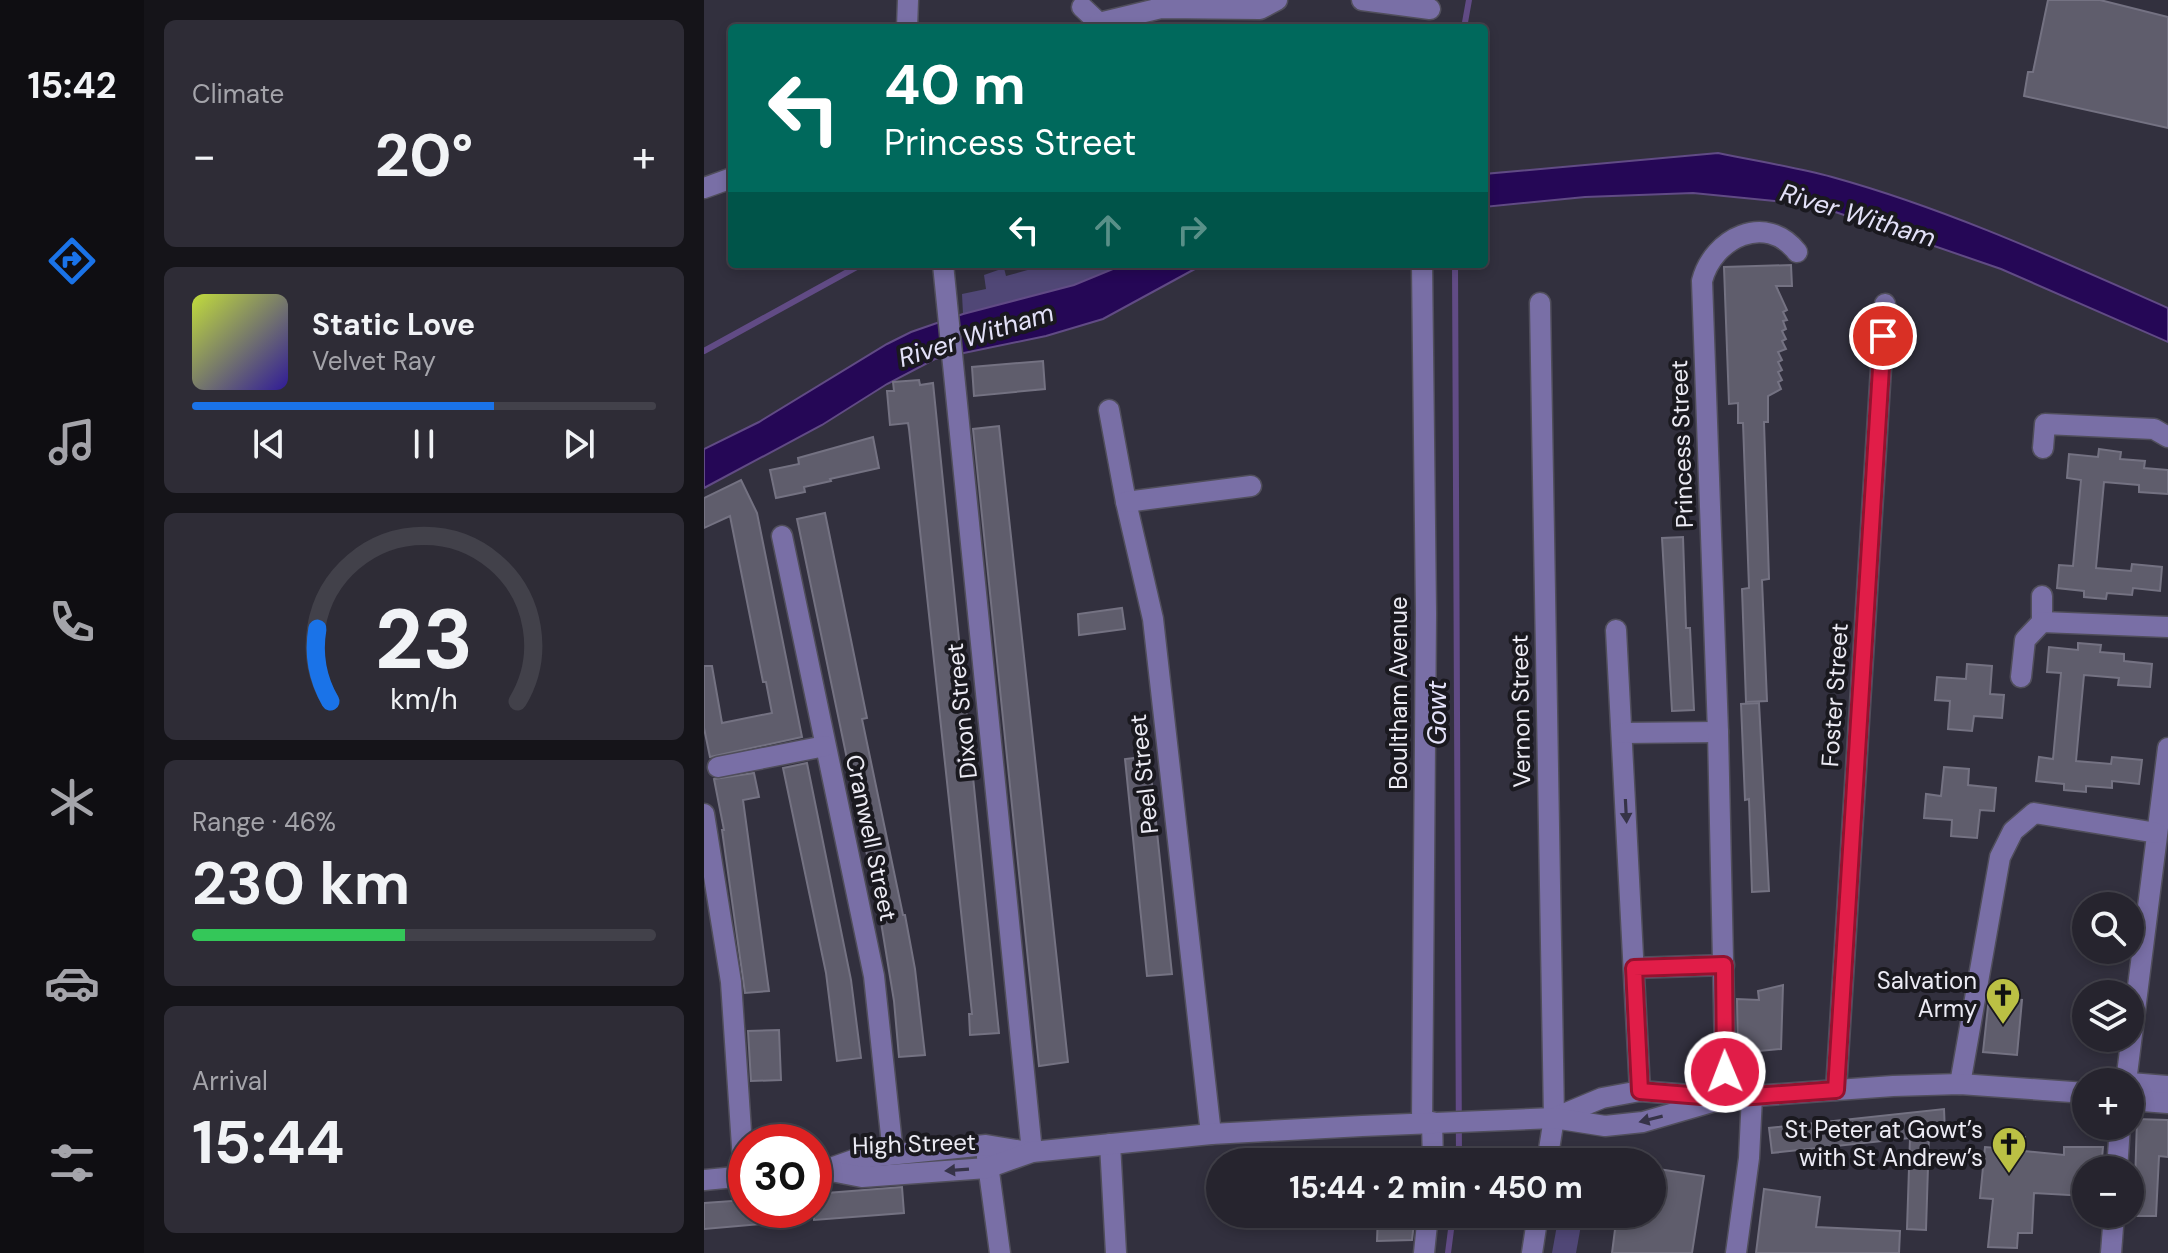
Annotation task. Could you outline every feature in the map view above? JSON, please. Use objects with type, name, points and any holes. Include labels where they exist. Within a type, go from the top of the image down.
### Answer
[{"type":"street","points":[[1106,24],[1161,8],[1260,9],[1277,0]]},
{"type":"street","points":[[1362,0],[1429,12]]},
{"type":"street","points":[[907,24],[909,3]]},
{"type":"street","points":[[909,3],[921,24]]},
{"type":"street","points":[[1082,7],[1097,24]]},
{"type":"street","points":[[704,188],[728,179]]},
{"type":"street","name":"Princess Street","points":[[1726,1098],[1718,732],[1702,281],[1706,265],[1716,252],[1737,237],[1773,233],[1782,237],[1797,252]]},
{"type":"street","name":"Dixon Street","points":[[943,268],[1032,1152]]},
{"type":"street","name":"Boultham Avenue","points":[[1422,268],[1433,1148]]},
{"type":"street","name":"Vernon Street","points":[[1540,303],[1554,1118],[1549,1148]]},
{"type":"street","name":"Foster Street","points":[[1836,1090],[1885,304]]},
{"type":"street","name":"Peel Street","points":[[1109,410],[1153,619],[1211,1134]]},
{"type":"street","points":[[2043,448],[2045,424],[2154,429],[2168,437]]},
{"type":"street","points":[[1126,502],[1251,486]]},
{"type":"street","name":"Cranwell Street","points":[[782,536],[874,976],[893,1154]]},
{"type":"street","points":[[2021,677],[2025,640],[2042,622],[2042,596]]},
{"type":"street","points":[[2042,622],[2168,627]]},
{"type":"street","points":[[1616,630],[1640,1091]]},
{"type":"street","points":[[1623,733],[1718,732]]},
{"type":"street","points":[[718,767],[825,746]]},
{"type":"street","points":[[2130,1068],[2168,748]]},
{"type":"street","points":[[2024,794],[2034,813]]},
{"type":"street","points":[[1960,1084],[2000,857],[2013,831],[2034,813],[2157,833]]},
{"type":"street","points":[[704,814],[731,982],[741,1124]]},
{"type":"street","points":[[1634,968],[1724,965]]},
{"type":"street","points":[[1554,1118],[1602,1098],[1640,1091],[1726,1098],[1960,1084],[2072,1090]]},
{"type":"street","points":[[2144,1084],[2168,1086]]},
{"type":"street","points":[[1736,1253],[1749,1158],[1752,1096]]},
{"type":"street","points":[[1032,1152],[1211,1134],[1432,1122],[1554,1118],[1605,1126],[1643,1122],[1726,1098]]},
{"type":"street","points":[[2144,1101],[2168,1103]]},
{"type":"street","points":[[1110,1144],[1116,1253]]},
{"type":"street","points":[[986,1145],[1000,1253]]},
{"type":"street","name":"High Street","points":[[832,1166],[859,1158],[986,1145],[1032,1152]]},
{"type":"street","name":"High Street","points":[[832,1172],[862,1177],[987,1168],[1032,1152]]},
{"type":"street","points":[[704,1180],[728,1178]]},
{"type":"street","points":[[1424,1253],[1427,1228]]},
{"type":"street","points":[[1532,1253],[1536,1228]]},
{"type":"street","points":[[2111,1253],[2113,1228]]},
{"type":"shaded area","points":[[1004,268],[1006,276],[1035,268],[1115,268],[1074,285],[963,314],[962,294],[986,289],[984,275]]},
{"type":"shaded area","points":[[1556,1228],[1580,1228],[1576,1253],[1552,1253]]},
{"type":"water","name":"River Witham","points":[[1718,153],[1818,173],[1961,220],[2168,308],[2168,342],[2001,269],[1815,205],[1693,193],[1585,197],[1488,207],[1488,174]]},
{"type":"water","name":"River Witham","points":[[1115,268],[1197,268],[1103,319],[1046,336],[935,359],[887,384],[822,425],[704,488],[704,449],[759,422],[887,344],[963,314],[1074,285]]},
{"type":"building","points":[[2048,0],[2100,0],[2168,17],[2168,128],[2024,96],[2028,72],[2033,72]]},
{"type":"building","points":[[1791,265],[1792,286],[1776,286],[1787,310],[1783,312],[1787,320],[1783,321],[1786,329],[1782,331],[1786,349],[1778,352],[1782,360],[1778,362],[1782,370],[1778,372],[1782,380],[1778,382],[1781,389],[1768,396],[1768,422],[1764,422],[1769,579],[1762,580],[1767,701],[1746,702],[1742,589],[1749,588],[1743,423],[1738,423],[1738,403],[1729,404],[1724,267]]},
{"type":"building","points":[[1043,361],[1045,389],[974,396],[972,367]]},
{"type":"building","points":[[919,380],[920,385],[933,383],[999,1033],[970,1035],[969,1014],[972,1014],[909,429],[908,423],[890,425],[887,391],[894,391],[893,382]]},
{"type":"building","points":[[999,426],[1068,1062],[1039,1066],[973,429]]},
{"type":"building","points":[[873,437],[879,468],[830,479],[804,487],[805,492],[776,498],[770,470],[799,464],[798,458]]},
{"type":"building","points":[[2099,449],[2121,452],[2120,459],[2145,461],[2144,468],[2168,470],[2168,494],[2139,492],[2139,485],[2104,482],[2096,568],[2131,571],[2132,564],[2162,567],[2160,591],[2133,588],[2132,595],[2107,593],[2106,599],[2084,597],[2084,591],[2057,588],[2059,565],[2073,566],[2081,480],[2067,478],[2069,454],[2098,457]]},
{"type":"building","points":[[741,480],[757,513],[802,737],[710,757],[704,728],[704,666],[712,666],[722,723],[772,713],[730,516],[704,528],[704,498]]},
{"type":"building","points":[[825,513],[867,718],[862,719],[915,969],[925,1055],[899,1057],[894,1001],[881,922],[797,519]]},
{"type":"building","points":[[1683,537],[1686,628],[1690,628],[1694,710],[1672,711],[1662,538]]},
{"type":"building","points":[[1122,608],[1125,629],[1079,635],[1078,614]]},
{"type":"building","points":[[2078,643],[2101,645],[2100,652],[2124,654],[2124,661],[2152,664],[2150,687],[2118,685],[2119,678],[2084,675],[2076,761],[2111,764],[2112,757],[2142,760],[2139,784],[2112,781],[2112,788],[2086,786],[2086,792],[2064,790],[2064,784],[2036,781],[2039,757],[2053,759],[2061,673],[2047,672],[2049,647],[2078,650]]},
{"type":"building","points":[[1967,664],[1992,666],[1990,694],[2004,695],[2002,718],[1974,716],[1972,731],[1948,729],[1950,701],[1935,700],[1937,677],[1966,679]]},
{"type":"building","points":[[1759,703],[1769,891],[1752,892],[1749,799],[1745,800],[1741,704]]},
{"type":"building","points":[[1149,756],[1172,974],[1147,976],[1125,759]]},
{"type":"building","points":[[807,763],[851,980],[861,1058],[837,1061],[826,973],[783,768]]},
{"type":"building","points":[[1944,767],[1969,769],[1968,785],[1996,788],[1994,811],[1980,810],[1977,838],[1951,836],[1952,820],[1924,818],[1926,794],[1941,796]]},
{"type":"building","points":[[754,773],[759,797],[743,800],[769,991],[745,993],[724,830],[714,779]]},
{"type":"building","points":[[1783,985],[1781,1049],[1738,1053],[1737,999],[1759,1000],[1758,991]]},
{"type":"building","name":"Salvation Army","points":[[1989,997],[2022,1000],[2017,1055],[1983,1052]]},
{"type":"building","points":[[779,1030],[781,1080],[751,1081],[748,1031]]},
{"type":"building","points":[[1944,1109],[1945,1133],[1929,1135],[1926,1230],[1907,1229],[1910,1138],[1772,1153],[1769,1128]]},
{"type":"building","points":[[2144,1119],[2168,1120],[2168,1157],[2159,1156],[2156,1216],[2144,1216],[2144,1156],[2136,1156],[2136,1140],[2144,1140]]},
{"type":"building","name":"St Peter at Gowt’s with St Andrew’s","points":[[1998,1135],[2025,1137],[2024,1151],[2064,1155],[2064,1147],[2103,1147],[2102,1156],[2072,1156],[2072,1195],[2034,1193],[2032,1233],[2018,1233],[2017,1248],[1988,1247],[1993,1199],[1980,1198],[1985,1147],[1997,1148]]},
{"type":"building","points":[[1666,1170],[1704,1176],[1692,1253],[1612,1253],[1615,1228],[1666,1228]]},
{"type":"building","points":[[902,1187],[904,1213],[832,1219],[832,1193]]},
{"type":"building","points":[[1764,1189],[1820,1197],[1816,1227],[1900,1231],[1899,1253],[1756,1253]]},
{"type":"building","points":[[728,1201],[728,1227],[704,1229],[704,1203]]},
{"type":"building","points":[[1377,1228],[1413,1228],[1412,1240],[1377,1241]]},
{"type":"waterway","points":[[1465,24],[1469,0]]},
{"type":"waterway","points":[[704,351],[855,268]]},
{"type":"waterway","name":"Gowt","points":[[1455,268],[1459,1148]]},
{"type":"waterway","name":"Gowt","points":[[1448,1253],[1451,1228]]},
{"type":"place","name":"Salvation Army","points":[[2003,1026]]},
{"type":"place","name":"St Peter at Gowt’s with St Andrew’s","points":[[2009,1175]]},
{"type":"route","points":[[1725,1072],[1724,965],[1634,968],[1640,1091],[1726,1098],[1836,1090],[1883,336]]}]
